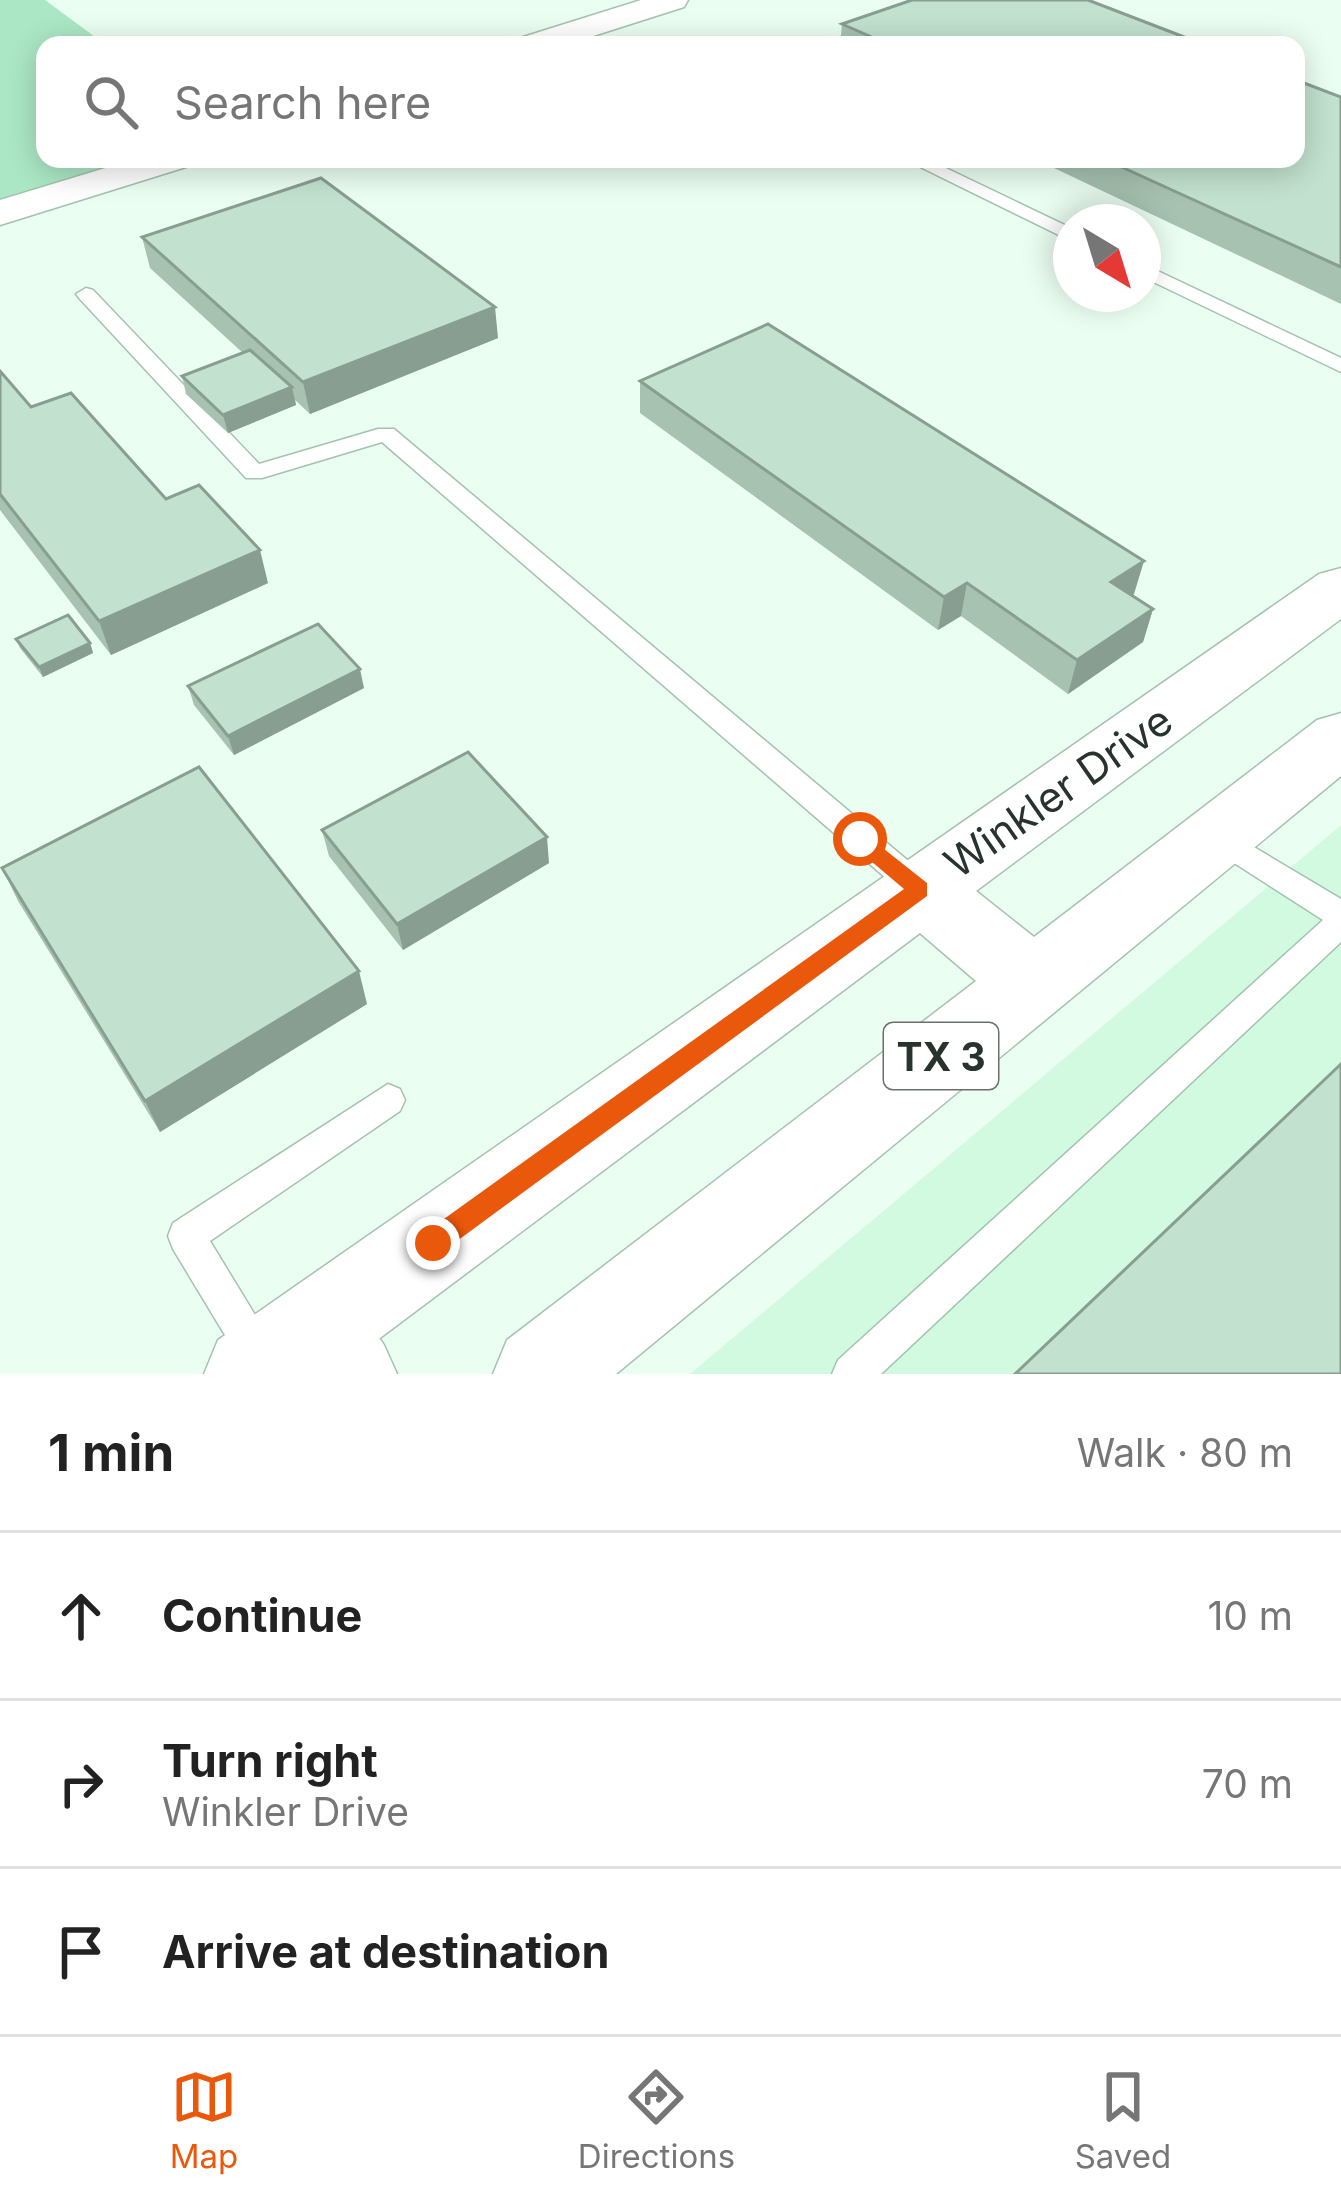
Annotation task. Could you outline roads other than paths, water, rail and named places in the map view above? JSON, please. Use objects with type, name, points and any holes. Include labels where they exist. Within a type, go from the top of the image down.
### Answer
[{"type":"main road","name":"Winkler Drive","points":[[298,1359],[920,890],[1341,588]]},
{"type":"main road","name":"TX 3","points":[[541,1374],[1341,738]]},
{"type":"main road","points":[[920,890],[1033,982]]},
{"type":"street","points":[[560,36],[673,0]]},
{"type":"street","points":[[0,213],[144,168]]},
{"type":"lane","points":[[932,168],[1053,226]]},
{"type":"lane","points":[[1161,279],[1341,366]]},
{"type":"lane","points":[[86,294],[254,473],[386,434],[920,890]]},
{"type":"lane","points":[[851,1374],[1341,919],[1217,837]]},
{"type":"lane","points":[[298,1359],[186,1236],[388,1100]]}]
